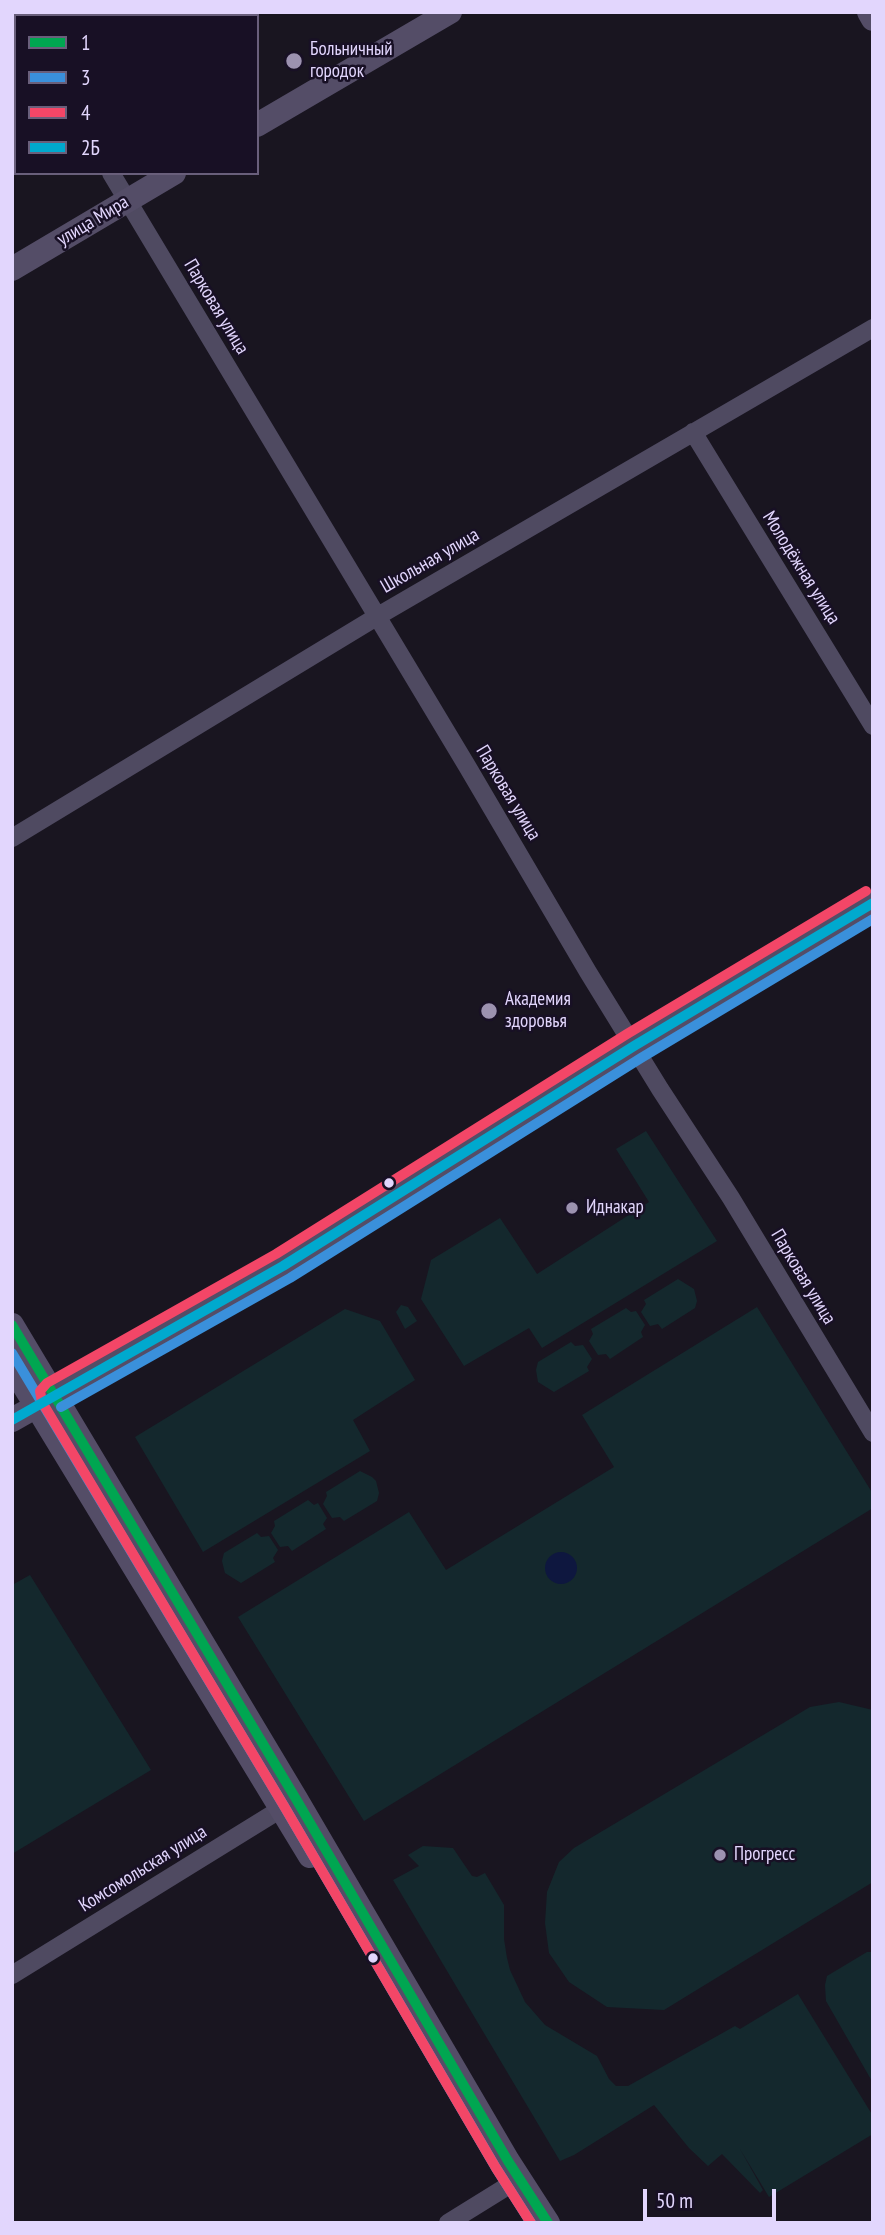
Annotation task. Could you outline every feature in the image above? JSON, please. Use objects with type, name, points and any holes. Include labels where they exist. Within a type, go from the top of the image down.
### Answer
[{"type":"street","points":[[259,124],[450,12]]},
{"type":"street","points":[[869,12],[873,19]]},
{"type":"street","name":"Парковая улица","points":[[112,175],[634,1046],[731,1198],[873,1433]]},
{"type":"street","name":"улица Мира","points":[[12,269],[171,175]]},
{"type":"street","name":"Школьная улица","points":[[12,838],[378,616],[873,328]]},
{"type":"street","name":"Молодёжная улица","points":[[693,432],[873,726]]},
{"type":"street","points":[[12,1420],[283,1266],[634,1046],[873,903]]},
{"type":"street","points":[[12,1325],[45,1400],[514,2182],[533,2223]]},
{"type":"street","points":[[12,1366],[45,1400]]},
{"type":"street","name":"Комсомольская улица","points":[[12,1975],[289,1804]]},
{"type":"street","points":[[448,2223],[514,2182]]},
{"type":"street","points":[[514,2182],[548,2223]]},
{"type":"green space","points":[[646,1131],[717,1241],[542,1348],[529,1328],[464,1366],[421,1299],[431,1260],[500,1218],[537,1274],[649,1202],[616,1149]]},
{"type":"green space","points":[[678,1279],[694,1289],[697,1301],[695,1308],[662,1329],[658,1324],[650,1326],[641,1312],[646,1304],[644,1300]]},
{"type":"green space","points":[[401,1305],[408,1307],[417,1321],[405,1329],[396,1312]]},
{"type":"green space","points":[[757,1307],[873,1494],[873,1508],[364,1821],[238,1617],[409,1512],[446,1570],[614,1467],[582,1415]]},
{"type":"green space","points":[[626,1308],[631,1312],[636,1311],[645,1325],[641,1332],[643,1337],[610,1359],[606,1354],[598,1355],[589,1341],[593,1334],[591,1329]]},
{"type":"green space","points":[[345,1309],[380,1321],[415,1380],[353,1420],[370,1451],[203,1552],[135,1437]]},
{"type":"green space","points":[[571,1342],[575,1346],[583,1345],[592,1359],[587,1367],[589,1371],[554,1392],[538,1382],[538,1362]]},
{"type":"green space","points":[[360,1471],[376,1481],[379,1493],[377,1501],[344,1521],[340,1517],[332,1518],[323,1504],[326,1492]]},
{"type":"green space","points":[[308,1500],[314,1505],[318,1503],[327,1518],[323,1524],[326,1529],[292,1551],[288,1546],[280,1547],[271,1533],[275,1526],[274,1521]]},
{"type":"green space","points":[[257,1533],[261,1537],[269,1536],[278,1550],[273,1558],[275,1562],[241,1583],[225,1573],[222,1561],[224,1553]]},
{"type":"green space","points":[[30,1575],[151,1770],[12,1854],[12,1585]]},
{"type":"green space","name":"Прогресс","points":[[839,1702],[873,1710],[873,1882],[664,2010],[607,2007],[569,1982],[549,1953],[545,1923],[547,1892],[559,1862],[574,1848],[810,1707]]},
{"type":"green space","points":[[423,1846],[453,1848],[472,1876],[485,1873],[504,1905],[507,1958],[525,2002],[545,2025],[597,2056],[609,2079],[616,2086],[628,2086],[735,2026],[740,2029],[798,1994],[873,2116],[873,2134],[769,2197],[740,2149],[763,2190],[760,2193],[722,2154],[708,2166],[689,2148],[654,2105],[560,2161],[393,1880],[419,1866],[408,1855]]},
{"type":"green space","points":[[867,1952],[873,1952],[873,2083],[826,2001],[825,1985],[827,1976]]},
{"type":"water","points":[[561,1552],[572,1557],[577,1568],[572,1579],[561,1584],[550,1579],[545,1568],[550,1557]]},
{"type":"transit line","name":"4","points":[[531,2223],[42,1402],[40,1391],[47,1383],[276,1254],[627,1034],[866,891]]},
{"type":"transit line","name":"2Б","points":[[12,1420],[283,1266],[634,1046],[873,903]]},
{"type":"transit line","name":"3","points":[[61,1407],[290,1278],[641,1058],[873,919]]},
{"type":"transit line","name":"1","points":[[12,1325],[296,1799],[508,2161],[548,2223]]},
{"type":"transit line","name":"3","points":[[12,1353],[531,2223]]},
{"type":"place","name":"Больничный городок","points":[[294,61]]},
{"type":"place","name":"Академия здоровья","points":[[489,1011]]},
{"type":"place","name":"Иднакар","points":[[572,1208]]},
{"type":"place","name":"Прогресс","points":[[720,1855]]}]
